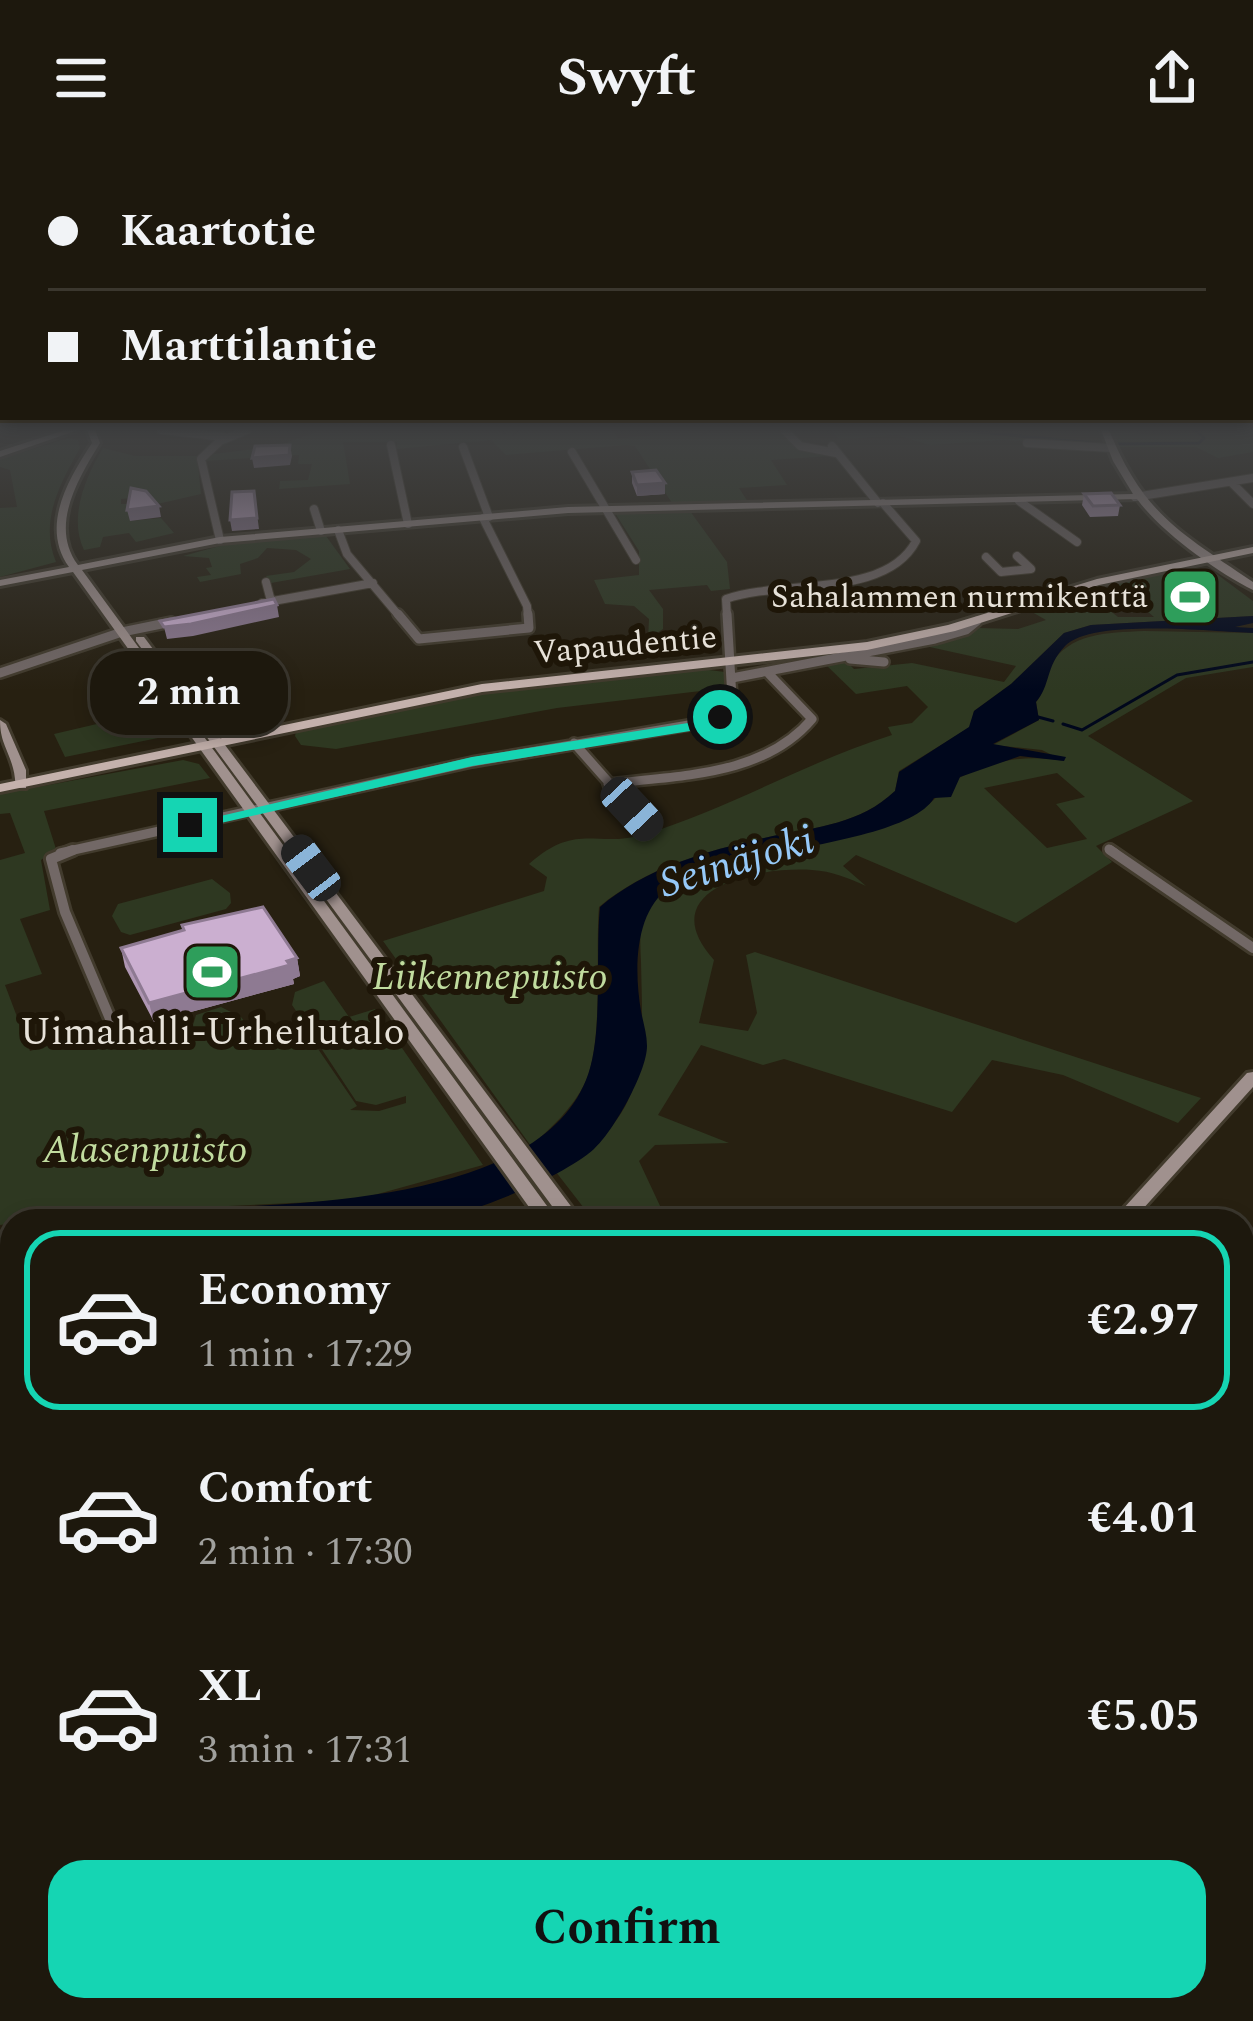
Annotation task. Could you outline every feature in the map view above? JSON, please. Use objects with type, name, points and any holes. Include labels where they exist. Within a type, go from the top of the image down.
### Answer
[{"type":"main road","points":[[65,517],[61,547],[82,568],[548,1209]]},
{"type":"main road","points":[[0,583],[220,540],[486,517]]},
{"type":"main road","points":[[1155,517],[1253,586]]},
{"type":"main road","name":"Vapaudentie","points":[[0,784],[512,674],[732,665],[867,646],[977,621],[1096,582],[1253,546]]},
{"type":"main road","name":"Vapaudentie","points":[[732,665],[884,635],[1122,568],[1208,555]]},
{"type":"main road","points":[[0,724],[21,781]]},
{"type":"main road","points":[[1132,1209],[1253,1078]]},
{"type":"street","points":[[214,517],[220,540]]},
{"type":"street","points":[[317,517],[321,531]]},
{"type":"street","points":[[407,517],[408,524]]},
{"type":"street","points":[[338,530],[343,548],[425,641],[529,628],[527,606],[486,517]]},
{"type":"street","points":[[611,517],[636,560]]},
{"type":"street","points":[[112,1021],[64,911],[51,860],[59,852],[574,743],[712,721],[729,709],[732,665],[725,602],[729,596],[868,577],[913,553],[914,536],[894,517]]},
{"type":"street","points":[[1042,517],[1077,542]]},
{"type":"street","points":[[1001,556],[986,557],[1001,572],[1031,569],[1016,556]]},
{"type":"street","points":[[266,582],[271,601]]},
{"type":"street","points":[[248,606],[373,583]]},
{"type":"street","points":[[0,673],[127,631],[188,618]]},
{"type":"street","points":[[732,665],[769,674],[954,634],[977,621]]},
{"type":"street","points":[[844,656],[884,662]]},
{"type":"street","points":[[608,784],[718,768],[785,748],[812,719],[769,674]]},
{"type":"street","points":[[574,743],[650,829]]},
{"type":"street","points":[[1109,849],[1253,948]]},
{"type":"green space","points":[[0,517],[51,517],[56,562],[0,577]]},
{"type":"green space","points":[[78,517],[161,518],[174,533],[136,542],[129,533],[103,537],[100,547],[84,550]]},
{"type":"green space","points":[[618,517],[694,517],[727,562],[730,589],[711,591],[707,585],[649,590],[663,609],[663,629],[648,639],[649,619],[634,606],[605,604],[594,580],[639,575],[639,551]]},
{"type":"green space","points":[[326,536],[350,569],[271,583],[266,576],[294,572],[311,559],[296,550],[267,548],[258,558],[240,564],[241,574],[200,582],[197,577],[211,575],[206,568],[212,567],[209,558],[183,556],[227,544]]},
{"type":"green space","name":"Liikennepuisto","points":[[1189,566],[1214,572],[1253,601],[1253,616],[1091,625],[1064,633],[1011,684],[974,711],[970,727],[899,771],[895,791],[868,811],[681,861],[599,907],[597,1022],[591,1066],[574,1101],[531,1146],[383,941],[544,891],[547,877],[529,864],[560,844],[626,838],[674,824],[892,735],[888,727],[912,723],[928,707],[907,686],[856,694],[823,662],[845,660],[854,669],[912,663],[1004,682],[1016,666],[916,644],[978,628],[1018,629],[1046,620],[1025,608],[1083,589],[1118,617],[1154,617],[1113,582]]},
{"type":"green space","points":[[1253,633],[1253,667],[1186,678],[1088,736],[1193,801],[1096,846],[1112,862],[1016,923],[856,855],[843,866],[866,886],[826,872],[790,870],[765,872],[719,887],[703,899],[695,915],[698,936],[714,960],[699,1023],[748,1031],[757,1013],[746,955],[755,952],[1201,1098],[1178,1123],[1063,1075],[992,1060],[952,1112],[784,1059],[763,1065],[701,1045],[658,1115],[729,1143],[655,1145],[639,1161],[660,1209],[585,1209],[556,1172],[610,1129],[635,1082],[642,1028],[641,930],[653,901],[674,883],[705,870],[897,822],[925,807],[954,781],[984,767],[1010,760],[1064,761],[1042,750],[993,745],[1039,720],[1036,702],[1058,655],[1078,641],[1103,634]],"holes":[[[1057,773],[1085,797],[1056,804],[1087,839],[1047,848],[984,788]]]},
{"type":"green space","points":[[693,668],[725,672],[726,688],[557,708],[336,749],[301,745],[295,736],[296,731],[482,691]]},
{"type":"green space","points":[[148,702],[152,712],[146,714],[158,738],[65,757],[54,734],[131,716],[127,706]]},
{"type":"green space","name":"Alasenpuisto","points":[[183,760],[199,764],[210,778],[44,811],[56,849],[41,860],[50,910],[20,919],[42,974],[5,985],[30,1051],[146,1024],[193,1025],[196,1015],[221,1007],[241,1017],[255,1035],[299,1021],[357,1106],[350,1110],[379,1111],[406,1103],[406,1096],[376,1105],[356,1101],[321,1048],[335,1038],[330,1033],[314,1037],[292,1005],[295,992],[324,981],[349,1017],[375,1009],[483,1165],[356,1200],[164,1209],[0,1209],[0,860],[25,853],[10,813],[0,814],[0,794]]},
{"type":"green space","points":[[212,879],[230,893],[226,909],[130,935],[121,932],[112,916],[118,904]]},
{"type":"water","points":[[1253,616],[1253,623],[1235,627],[1253,628],[1253,633],[1127,629],[1080,637],[1054,661],[1036,702],[1039,720],[993,744],[1066,757],[1064,761],[1020,756],[960,777],[951,797],[934,798],[917,814],[888,827],[731,863],[671,886],[650,910],[640,942],[639,995],[646,1057],[628,1101],[594,1149],[580,1160],[472,1209],[193,1209],[382,1194],[449,1179],[509,1156],[556,1124],[586,1080],[597,1019],[600,907],[659,870],[868,811],[895,791],[899,772],[969,727],[974,711],[1011,684],[1064,633],[1091,625]]},
{"type":"building","points":[[274,599],[277,605],[191,624],[164,627],[160,621]]},
{"type":"building","name":"Uimahalli-Urheilutalo","points":[[263,907],[297,958],[287,961],[290,965],[149,1003],[121,948],[184,930],[182,925]]},
{"type":"waterway","points":[[1063,724],[1082,730],[1177,675],[1253,662]]},
{"type":"waterway","points":[[1038,717],[1053,721]]},
{"type":"place","name":"Sahalammen nurmikenttä","points":[[1190,597]]},
{"type":"place","name":"Uimahalli-Urheilutalo","points":[[212,972]]},
{"type":"route","points":[[190,825],[472,762],[690,727],[720,717]]},
{"type":"water label","name":"Seinäjoki","points":[[737,862]]}]
